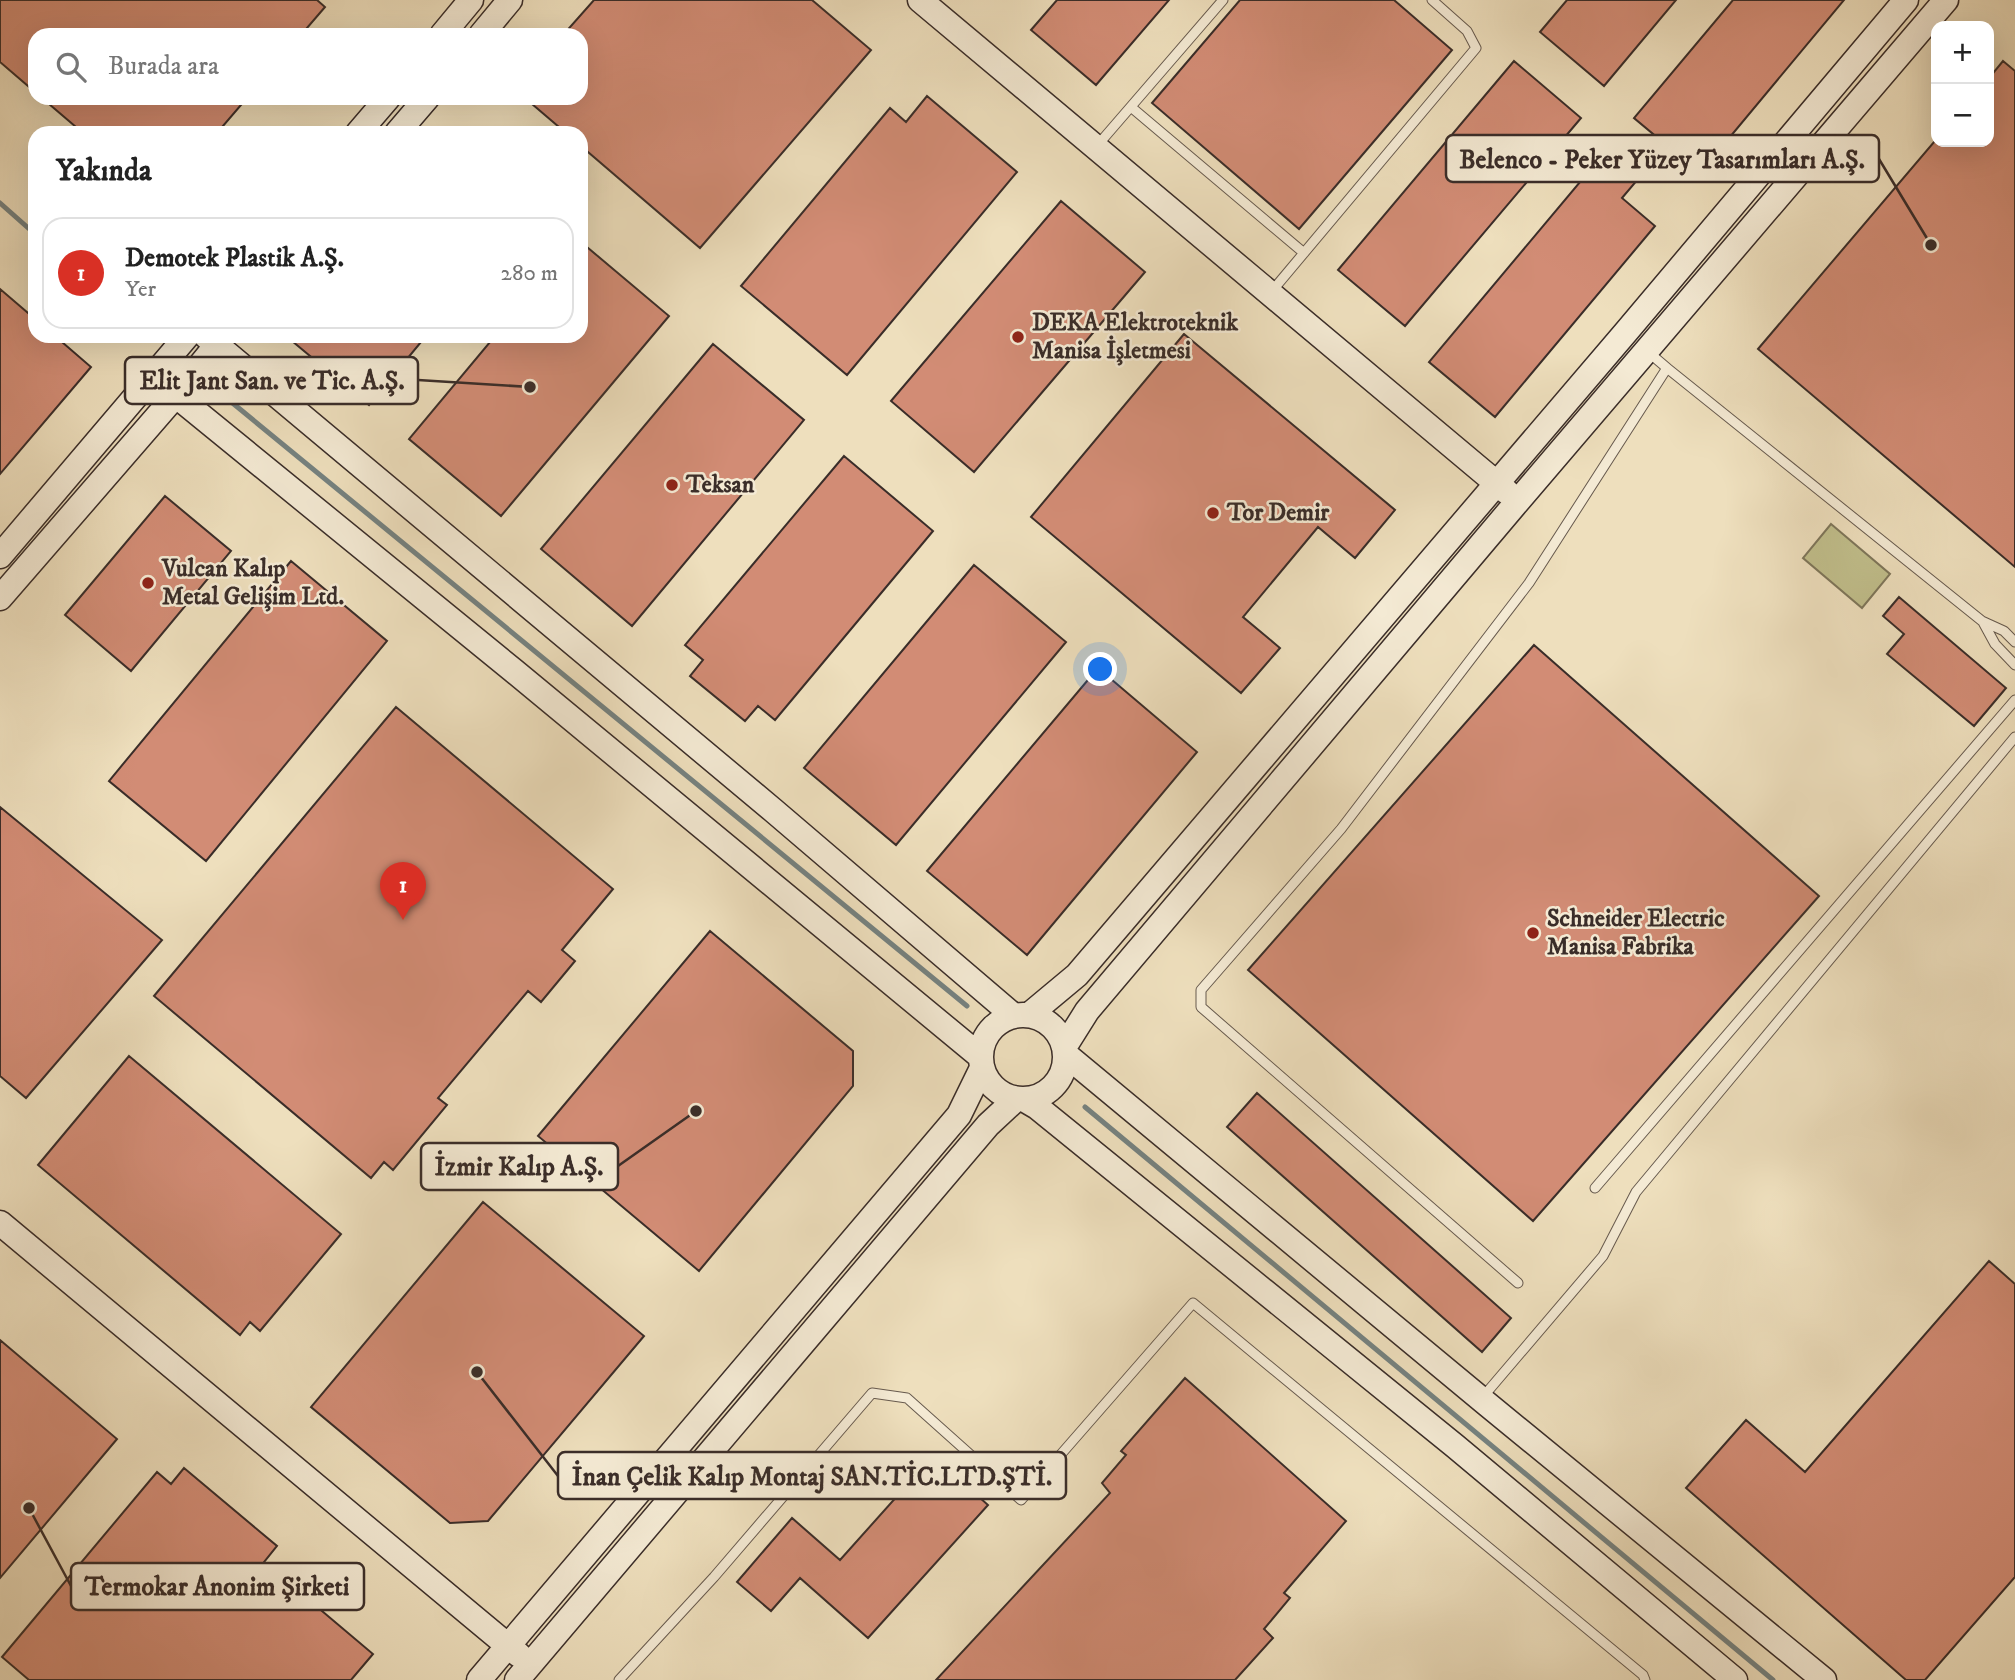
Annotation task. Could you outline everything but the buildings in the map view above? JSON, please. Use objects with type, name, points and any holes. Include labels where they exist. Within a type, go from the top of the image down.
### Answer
[{"type":"street","points":[[448,28],[471,0]]},
{"type":"street","points":[[487,28],[510,0]]},
{"type":"street","points":[[920,0],[1518,501]]},
{"type":"street","points":[[479,1680],[959,1115],[981,1063],[983,1043],[990,1031],[1000,1021],[1021,1015],[1077,975],[1906,0]]},
{"type":"street","points":[[0,1223],[508,1646],[523,1672],[988,1125],[1021,1099],[1039,1097],[1051,1089],[1060,1078],[1065,1065],[1065,1050],[1087,1011],[1946,0]]},
{"type":"street","points":[[364,126],[382,105]]},
{"type":"street","points":[[403,126],[421,105]]},
{"type":"street","points":[[0,555],[181,343]]},
{"type":"street","points":[[0,598],[176,395],[212,343]]},
{"type":"street","points":[[220,343],[774,811],[1021,1015],[1042,1019],[1054,1027],[1065,1050],[1481,1399],[1824,1680]]},
{"type":"street","points":[[152,376],[981,1063],[989,1083],[1000,1093],[1021,1099],[1048,1115],[1434,1429],[1735,1680]]},
{"type":"lane","points":[[1096,147],[1223,0]]},
{"type":"lane","points":[[1270,293],[1476,48],[1467,31],[1432,0]]},
{"type":"lane","points":[[1130,107],[1304,253]]},
{"type":"lane","points":[[1647,351],[1982,621],[2004,631],[2015,642]]},
{"type":"lane","points":[[1518,1283],[1201,1007],[1201,990],[1341,829],[1529,583],[1667,368]]},
{"type":"lane","points":[[1982,621],[1995,644],[2015,665]]},
{"type":"lane","points":[[1595,1188],[2015,700]]},
{"type":"lane","points":[[1481,1399],[1603,1256],[1636,1192],[2015,737]]},
{"type":"lane","points":[[620,1680],[714,1577],[872,1393],[907,1398],[1021,1500],[1193,1303],[1633,1666],[1645,1680]]},
{"type":"shaded area","points":[[1831,524],[1890,574],[1862,608],[1803,558]]},
{"type":"waterway","points":[[0,203],[28,228]]},
{"type":"waterway","points":[[213,387],[967,1006]]},
{"type":"waterway","points":[[1085,1107],[1773,1680]]},
{"type":"place","name":"Belenco - Peker Yüzey Tasarımları A.Ş.","points":[[1931,245]]},
{"type":"place","name":"DEKA Elektroteknik Manisa İşletmesi","points":[[1018,337]]},
{"type":"place","name":"Elit Jant San. ve Tic. A.Ş.","points":[[530,387]]},
{"type":"place","name":"Teksan","points":[[672,485]]},
{"type":"place","name":"Tor Demir","points":[[1213,513]]},
{"type":"place","name":"Vulcan Kalıp Metal Gelişim Ltd.","points":[[148,583]]},
{"type":"place","name":"Demotek Plastik A.Ş.","points":[[403,920]]},
{"type":"place","name":"Schneider Electric Manisa Fabrika","points":[[1533,933]]},
{"type":"place","name":"İzmir Kalıp A.Ş.","points":[[696,1111]]},
{"type":"place","name":"İnan Çelik Kalıp Montaj SAN.TİC.LTD.ŞTİ.","points":[[477,1372]]},
{"type":"place","name":"Termokar Anonim Şirketi","points":[[29,1508]]}]
